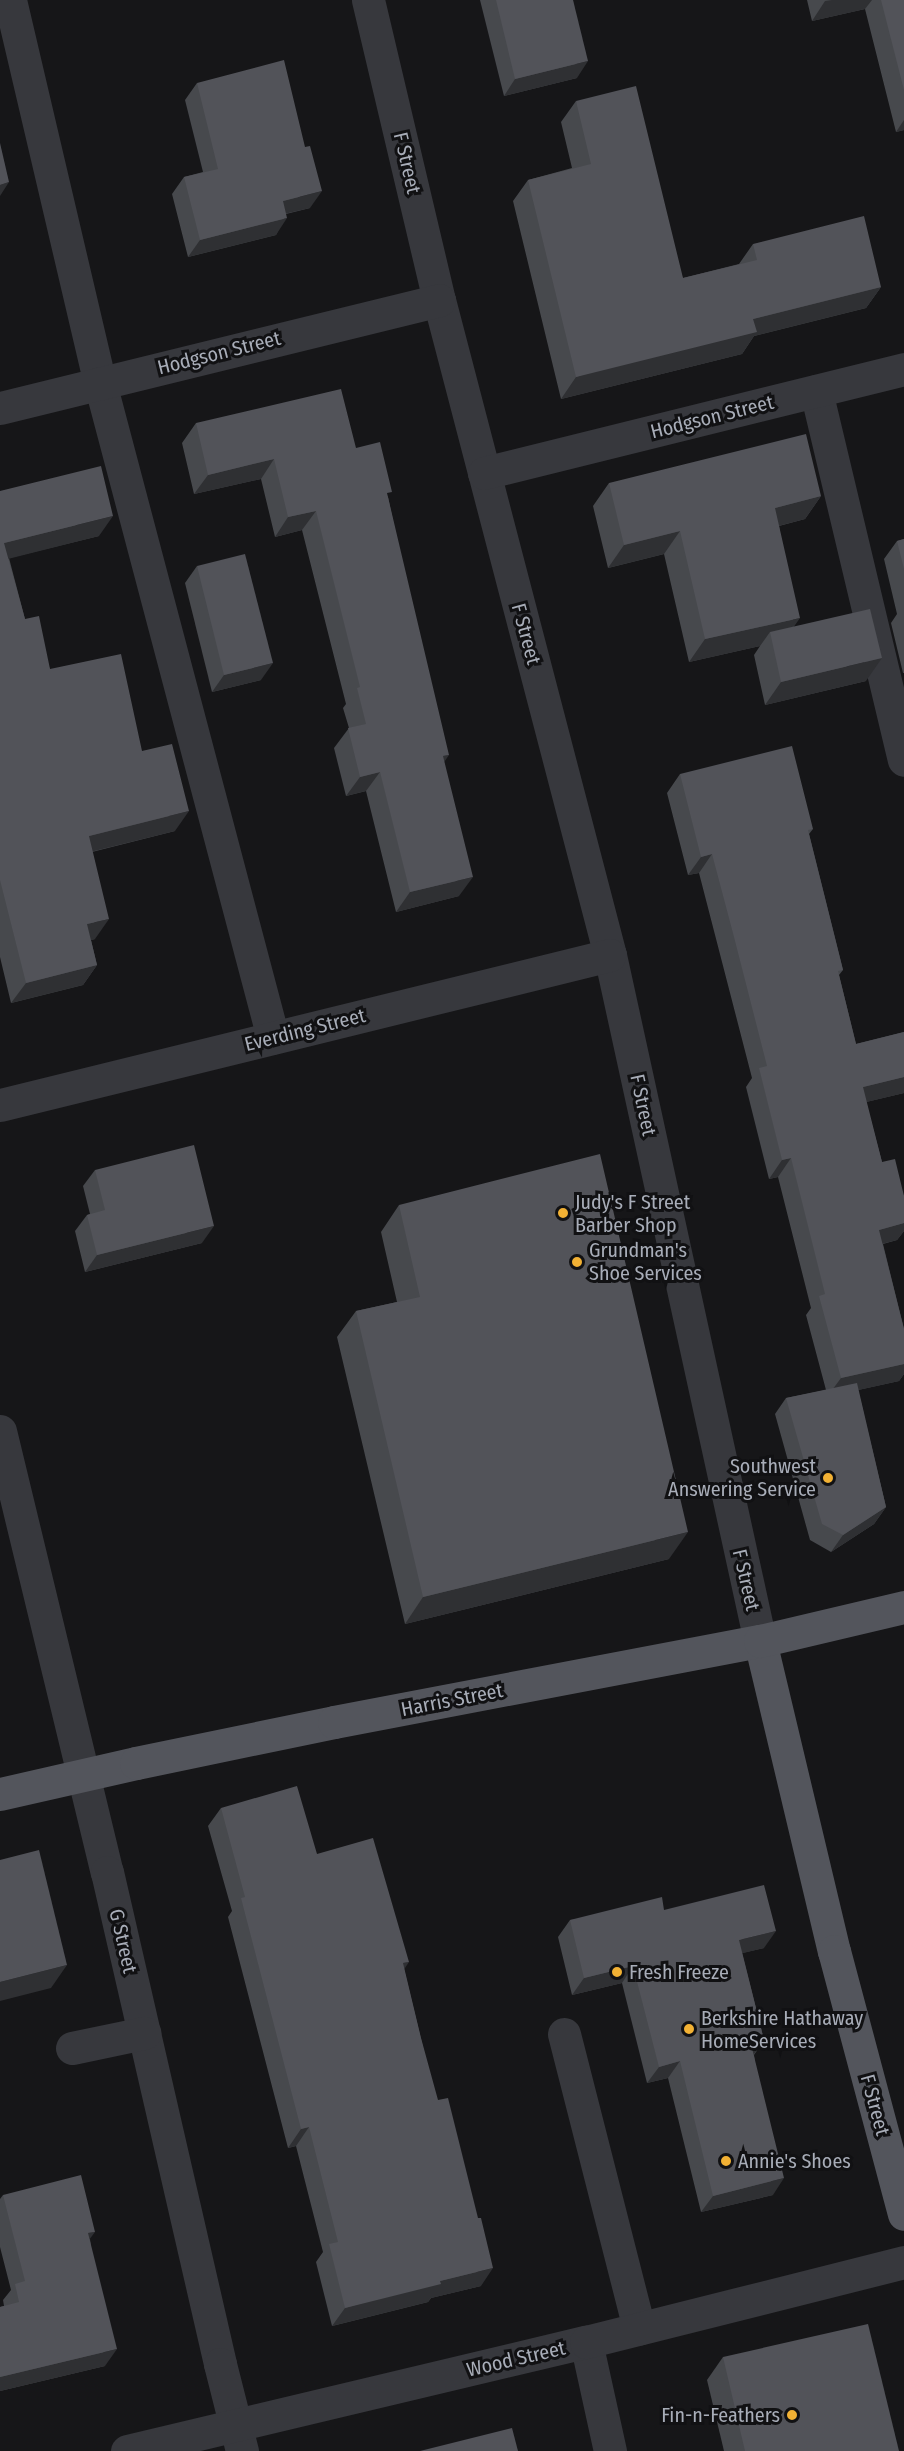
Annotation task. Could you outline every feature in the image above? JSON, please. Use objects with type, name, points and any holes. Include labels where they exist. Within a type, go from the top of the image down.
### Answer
[{"type":"main road","name":"Harris Street","points":[[0,1794],[81,1774],[334,1722],[760,1641],[904,1607]]},
{"type":"main road","name":"F Street","points":[[760,1641],[831,1940],[904,2214]]},
{"type":"street","points":[[10,0],[100,383],[273,1038]]},
{"type":"street","name":"F Street","points":[[368,0],[439,300],[610,956],[760,1641]]},
{"type":"street","name":"Hodgson Street","points":[[0,408],[439,300]]},
{"type":"street","name":"Hodgson Street","points":[[484,473],[904,369]]},
{"type":"street","points":[[816,391],[904,760]]},
{"type":"street","name":"Everding Street","points":[[0,1105],[610,956]]},
{"type":"street","name":"G Street","points":[[2,1448],[144,2033],[239,2438]]},
{"type":"street","points":[[72,2048],[144,2033]]},
{"type":"street","points":[[564,2034],[639,2329]]},
{"type":"street","name":"Wood Street","points":[[127,2451],[239,2438],[586,2342],[904,2262]]},
{"type":"street","points":[[586,2342],[610,2451]]},
{"type":"building","points":[[496,0],[573,0],[588,61],[515,79]]},
{"type":"building","points":[[881,0],[904,0],[904,90]]},
{"type":"building","points":[[284,60],[305,147],[310,146],[322,191],[283,201],[287,218],[200,240],[184,177],[218,169],[197,83]]},
{"type":"building","points":[[636,86],[683,278],[757,260],[753,244],[864,216],[881,287],[753,319],[757,332],[576,377],[528,180],[591,164],[576,101]]},
{"type":"building","points":[[0,143],[9,182],[0,185]]},
{"type":"building","points":[[341,389],[356,448],[380,442],[392,492],[387,493],[449,755],[443,756],[473,877],[410,892],[380,772],[360,777],[348,728],[366,724],[357,688],[360,687],[316,511],[288,517],[274,459],[208,475],[196,423]]},
{"type":"building","points":[[806,434],[821,496],[775,508],[800,618],[705,639],[680,531],[624,545],[609,483]]},
{"type":"building","points":[[101,466],[113,516],[4,543],[25,619],[39,616],[50,669],[121,654],[142,751],[172,744],[189,811],[89,836],[109,919],[87,924],[97,965],[26,983],[0,880],[0,491]]},
{"type":"building","points":[[904,539],[904,569],[897,541]]},
{"type":"building","points":[[245,554],[273,663],[224,675],[197,566]]},
{"type":"building","points":[[870,609],[882,658],[781,682],[770,632]]},
{"type":"building","points":[[792,746],[813,829],[808,830],[843,970],[838,971],[856,1044],[904,1032],[904,1077],[863,1087],[882,1162],[895,1159],[904,1196],[904,1223],[879,1230],[904,1329],[904,1364],[841,1378],[819,1296],[825,1294],[791,1158],[782,1160],[759,1068],[767,1066],[712,854],[701,857],[680,774]]},
{"type":"building","points":[[194,1145],[214,1226],[97,1255],[87,1215],[105,1210],[95,1170]]},
{"type":"building","points":[[600,1154],[688,1532],[423,1597],[356,1311],[420,1297],[399,1205]]},
{"type":"building","points":[[857,1383],[886,1507],[843,1535],[822,1524],[786,1398]]},
{"type":"building","points":[[297,1786],[317,1854],[373,1838],[409,1962],[403,1963],[438,2100],[448,2098],[493,2268],[440,2281],[441,2284],[345,2308],[329,2244],[338,2242],[309,2127],[301,2129],[241,1898],[245,1897],[221,1808]]},
{"type":"building","points":[[39,1850],[67,1965],[0,1982],[0,1860]]},
{"type":"building","points":[[764,1885],[776,1931],[739,1940],[764,2040],[751,2044],[784,2178],[713,2196],[680,2061],[659,2067],[633,1966],[584,1978],[570,1920],[662,1897],[664,1910]]},
{"type":"building","points":[[81,2175],[95,2232],[88,2233],[117,2349],[0,2377],[0,2307],[19,2302],[15,2284],[25,2281],[3,2195]]},
{"type":"building","name":"Fin-n-Feathers","points":[[868,2324],[899,2451],[745,2451],[723,2357]]},
{"type":"building","points":[[512,2428],[518,2451],[420,2451]]},
{"type":"place","name":"Judy's F Street Barber Shop","points":[[563,1213]]},
{"type":"place","name":"Grundman's Shoe Services","points":[[577,1262]]},
{"type":"place","name":"Southwest Answering Service","points":[[828,1478]]},
{"type":"place","name":"Fresh Freeze","points":[[617,1972]]},
{"type":"place","name":"Berkshire Hathaway HomeServices","points":[[689,2029]]},
{"type":"place","name":"Annie's Shoes","points":[[726,2161]]},
{"type":"place","name":"Fin-n-Feathers","points":[[792,2415]]}]
